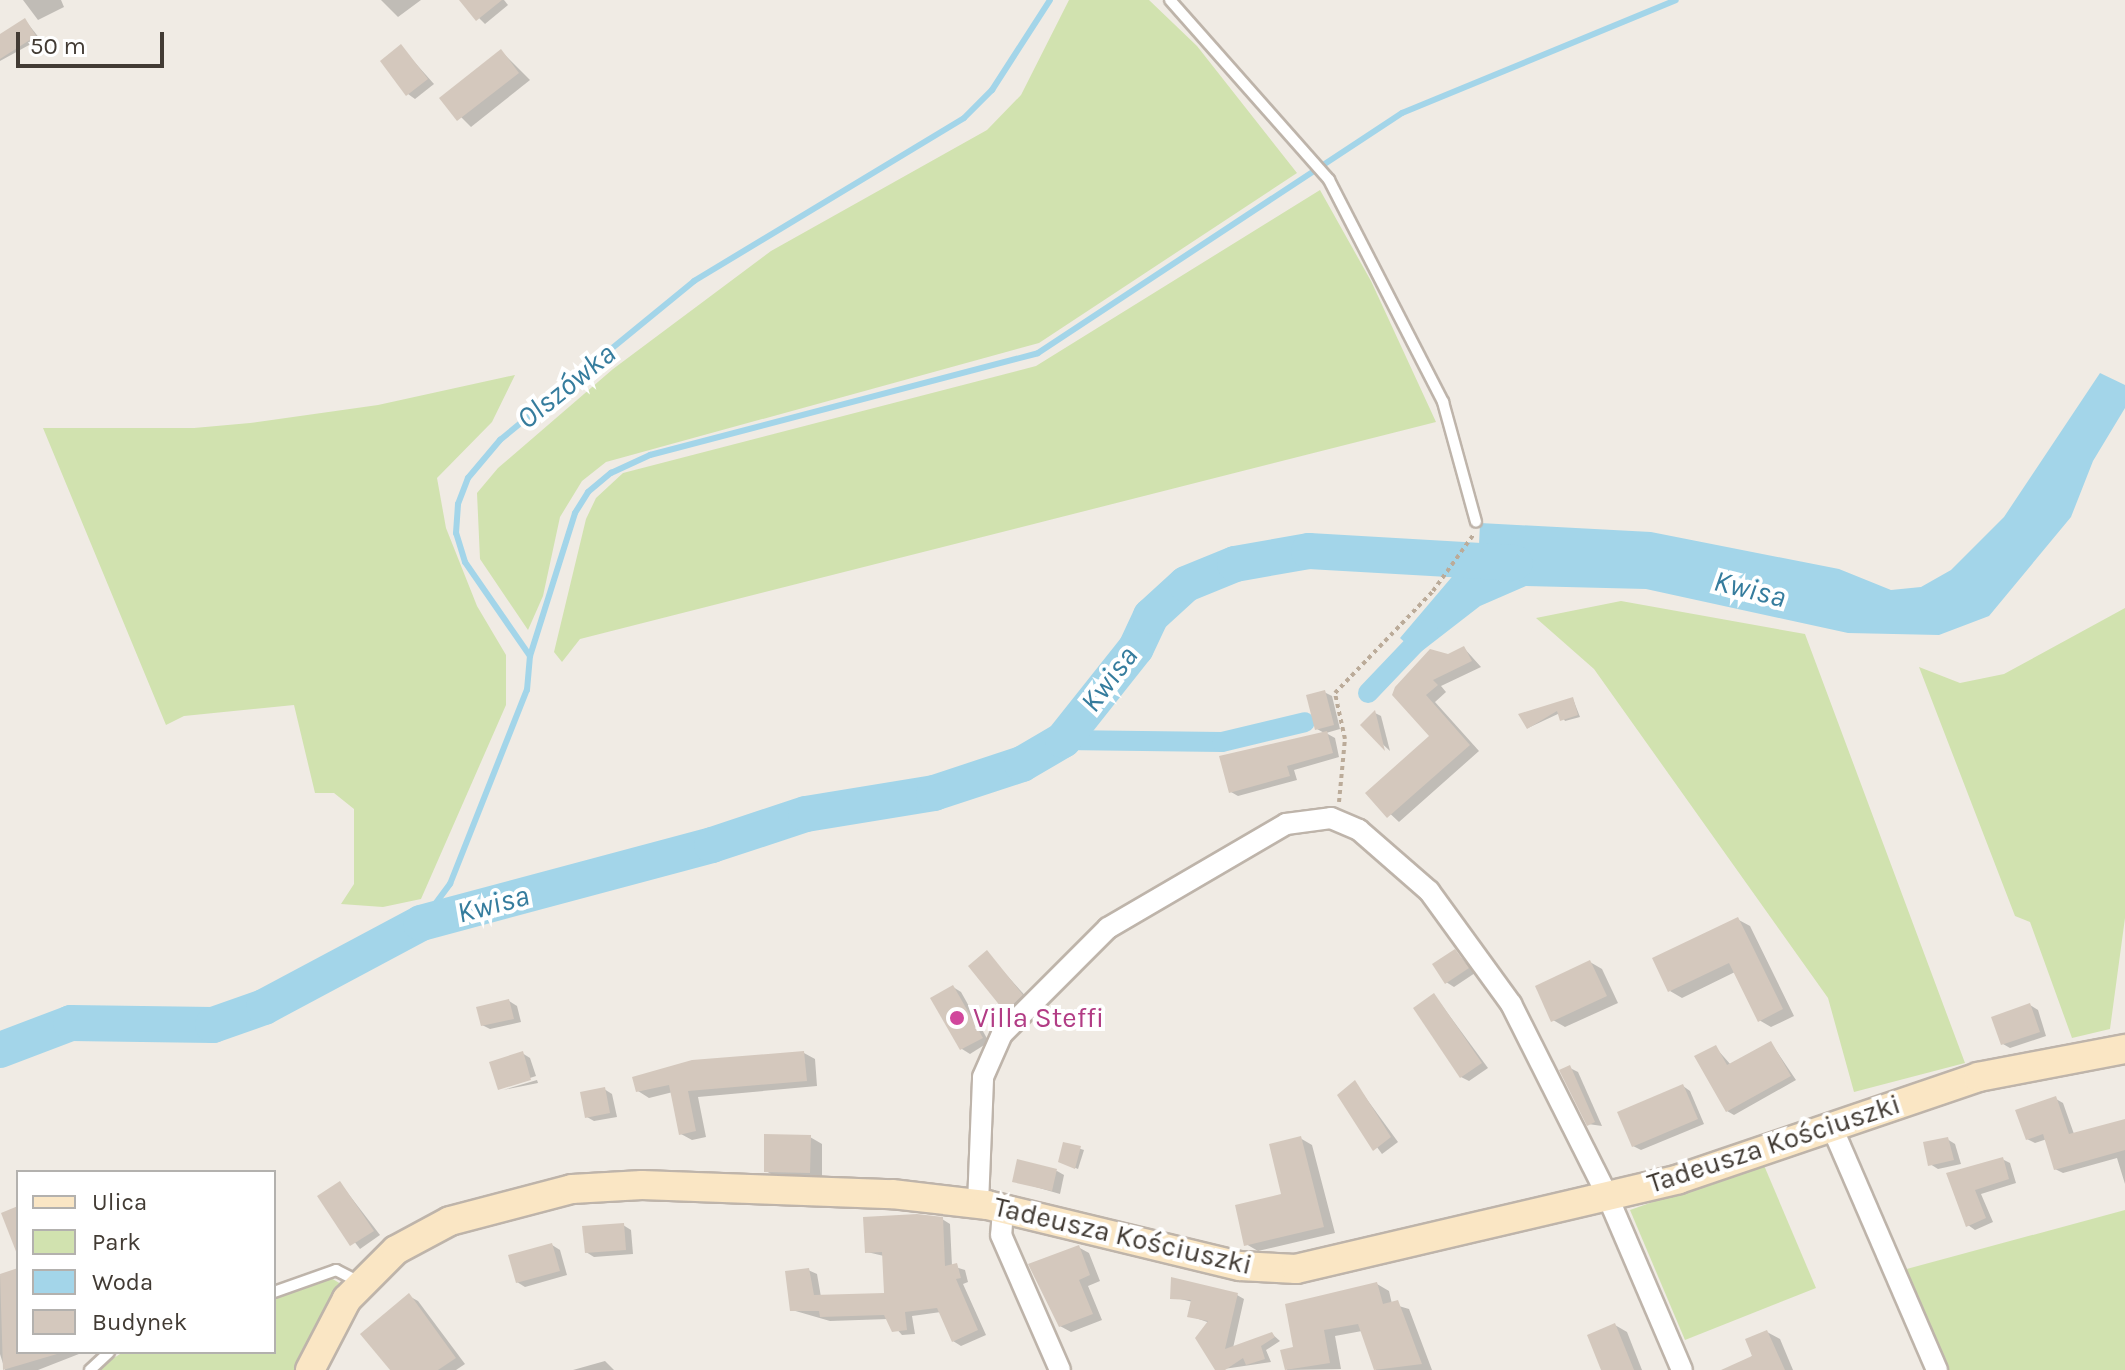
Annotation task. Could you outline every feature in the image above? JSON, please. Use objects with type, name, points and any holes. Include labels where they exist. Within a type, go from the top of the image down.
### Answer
[{"type":"main road","name":"Tadeusza Kościuszki","points":[[310,1370],[347,1299],[396,1250],[450,1221],[572,1189],[703,1186],[892,1194],[991,1206],[1240,1266],[1296,1269],[1679,1179],[1978,1077],[2125,1049]]},
{"type":"street","points":[[1060,1370],[991,1206],[983,1077],[1002,1034],[1108,928],[1286,824],[1337,821],[1359,830],[1429,891],[1511,1004],[1607,1195],[1682,1370]]},
{"type":"street","points":[[1831,1125],[1937,1370]]},
{"type":"lane","points":[[1170,0],[1325,176],[1392,295],[1443,402],[1476,522]]},
{"type":"lane","points":[[276,1291],[336,1270],[362,1283]]},
{"type":"lane","points":[[90,1370],[107,1354]]},
{"type":"path","points":[[1337,821],[1345,739],[1335,693],[1393,634],[1470,545],[1476,522]]},
{"type":"green space","points":[[1069,0],[1149,0],[1197,46],[1297,173],[1039,343],[606,462],[582,481],[560,517],[543,596],[528,630],[480,559],[477,493],[498,468],[613,369],[771,251],[987,130],[1021,95]]},
{"type":"green space","points":[[1320,190],[1371,281],[1436,422],[580,639],[562,662],[554,652],[586,519],[596,498],[623,473],[1036,366]]},
{"type":"green space","points":[[515,375],[492,422],[437,478],[446,528],[477,606],[506,655],[506,705],[421,899],[383,907],[341,904],[354,884],[354,809],[334,793],[315,793],[294,705],[184,716],[166,725],[43,428],[194,428],[250,423],[378,405]]},
{"type":"green space","points":[[1621,601],[1805,634],[1965,1063],[1854,1092],[1828,998],[1594,669],[1536,618]]},
{"type":"green space","points":[[2125,608],[2125,918],[2110,1029],[2072,1038],[2030,922],[2015,916],[1919,667],[1960,683],[2004,674]]},
{"type":"green space","points":[[1763,1163],[1816,1288],[1685,1340],[1630,1210]]},
{"type":"green space","points":[[2125,1210],[2125,1370],[1945,1370],[1903,1270]]},
{"type":"green space","points":[[326,1275],[341,1284],[294,1370],[96,1370],[120,1354],[276,1354],[276,1294]]},
{"type":"water","points":[[2100,373],[2125,385],[2125,408],[2093,461],[2071,517],[1989,616],[1939,635],[1848,633],[1646,589],[1526,586],[1480,606],[1418,654],[1400,638],[1479,545],[1480,523],[1651,532],[1839,569],[1891,590],[1921,587],[1951,570],[2004,517]]},
{"type":"building","points":[[459,0],[502,0],[476,21]]},
{"type":"building","points":[[25,18],[36,36],[0,59],[0,34]]},
{"type":"building","points":[[401,44],[428,79],[406,96],[380,61]]},
{"type":"building","points":[[501,49],[519,73],[457,121],[439,98]]},
{"type":"building","points":[[1464,646],[1472,661],[1433,680],[1438,685],[1426,695],[1470,745],[1387,818],[1365,793],[1429,736],[1392,695],[1395,687],[1430,649],[1448,654]]},
{"type":"building","points":[[1325,690],[1334,725],[1315,730],[1306,695]]},
{"type":"building","points":[[1573,697],[1578,715],[1560,721],[1557,711],[1527,729],[1518,714]]},
{"type":"building","points":[[1375,710],[1385,751],[1360,725]]},
{"type":"building","points":[[1327,731],[1333,753],[1287,766],[1290,776],[1229,793],[1219,756]]},
{"type":"building","points":[[1738,917],[1783,1009],[1758,1022],[1729,963],[1668,992],[1652,958]]},
{"type":"building","points":[[1455,949],[1469,968],[1445,984],[1432,964]]},
{"type":"building","points":[[987,950],[1023,995],[1005,1012],[968,966]]},
{"type":"building","points":[[1590,960],[1607,996],[1551,1022],[1535,986]]},
{"type":"building","name":"Villa Steffi","points":[[953,985],[983,1038],[960,1050],[930,998]]},
{"type":"building","points":[[1434,993],[1482,1063],[1460,1078],[1413,1008]]},
{"type":"building","points":[[509,999],[514,1019],[481,1026],[476,1007]]},
{"type":"building","points":[[2030,1003],[2040,1032],[2001,1045],[1991,1017]]},
{"type":"building","points":[[1771,1041],[1791,1076],[1726,1112],[1694,1056],[1716,1045],[1727,1065]]},
{"type":"building","points":[[523,1051],[531,1080],[498,1090],[489,1062]]},
{"type":"building","points":[[804,1051],[807,1081],[688,1091],[696,1131],[679,1135],[669,1085],[636,1092],[632,1077],[692,1060]]},
{"type":"building","points":[[1570,1065],[1595,1122],[1587,1126],[1559,1070]]},
{"type":"building","points":[[1355,1080],[1391,1137],[1373,1151],[1337,1095]]},
{"type":"building","points":[[1683,1084],[1698,1119],[1632,1147],[1617,1112]]},
{"type":"building","points":[[605,1087],[610,1113],[585,1118],[580,1092]]},
{"type":"building","points":[[2056,1096],[2069,1134],[2125,1119],[2125,1150],[2054,1170],[2043,1134],[2026,1140],[2015,1110]]},
{"type":"building","points":[[764,1134],[811,1135],[810,1173],[764,1172]]},
{"type":"building","points":[[1301,1136],[1324,1227],[1244,1246],[1235,1205],[1281,1194],[1269,1144]]},
{"type":"building","points":[[1948,1137],[1954,1160],[1928,1166],[1923,1142]]},
{"type":"building","points":[[1063,1142],[1081,1146],[1075,1169],[1058,1162]]},
{"type":"building","points":[[2003,1157],[2009,1179],[1975,1190],[1986,1218],[1966,1227],[1946,1173]]},
{"type":"building","points":[[1017,1159],[1057,1169],[1052,1191],[1012,1182]]},
{"type":"building","points":[[340,1181],[374,1231],[350,1246],[317,1196]]},
{"type":"building","points":[[16,1207],[16,1251],[1,1213]]},
{"type":"building","points":[[917,1214],[943,1217],[945,1266],[957,1263],[961,1278],[956,1279],[978,1330],[952,1342],[937,1308],[905,1312],[907,1330],[892,1332],[884,1315],[820,1317],[819,1311],[790,1311],[785,1271],[809,1268],[814,1295],[884,1293],[882,1252],[865,1253],[863,1217]]},
{"type":"building","points":[[624,1223],[626,1250],[585,1253],[582,1226]]},
{"type":"building","points":[[552,1243],[560,1271],[516,1283],[508,1255]]},
{"type":"building","points":[[1079,1245],[1090,1275],[1079,1280],[1093,1314],[1059,1327],[1028,1264]]},
{"type":"building","points":[[16,1269],[16,1354],[57,1354],[3,1370],[0,1274]]},
{"type":"building","points":[[1171,1277],[1238,1293],[1225,1349],[1272,1332],[1275,1337],[1261,1346],[1265,1359],[1246,1365],[1243,1358],[1225,1370],[1215,1370],[1195,1338],[1208,1321],[1187,1317],[1191,1300],[1170,1299]]},
{"type":"building","points":[[1377,1282],[1383,1304],[1398,1300],[1422,1364],[1374,1370],[1358,1324],[1324,1330],[1330,1363],[1285,1370],[1280,1350],[1293,1347],[1285,1304]]},
{"type":"building","points":[[409,1293],[456,1358],[438,1370],[390,1370],[360,1334]]},
{"type":"building","points":[[1615,1323],[1634,1370],[1601,1370],[1587,1335]]},
{"type":"building","points":[[1767,1330],[1785,1370],[1721,1370],[1752,1356],[1745,1339]]},
{"type":"waterway","name":"Olszówka","points":[[421,923],[450,884],[527,690],[530,656],[465,562],[456,533],[458,504],[468,478],[500,440],[694,281],[964,118],[992,90],[1050,0]]},
{"type":"waterway","points":[[530,656],[575,513],[588,492],[611,473],[650,455],[1038,353],[1402,113],[1676,0]]},
{"type":"waterway","name":"Kwisa","points":[[0,1050],[71,1023],[213,1025],[264,1007],[421,923],[712,845],[806,814],[934,793],[1022,764],[1063,740],[1136,648],[1151,616],[1186,584],[1235,564],[1309,551],[1515,563]]},
{"type":"waterway","points":[[1368,693],[1428,630]]},
{"type":"waterway","points":[[1063,740],[1222,742],[1305,722]]},
{"type":"place","name":"Villa Steffi","points":[[957,1018]]}]
